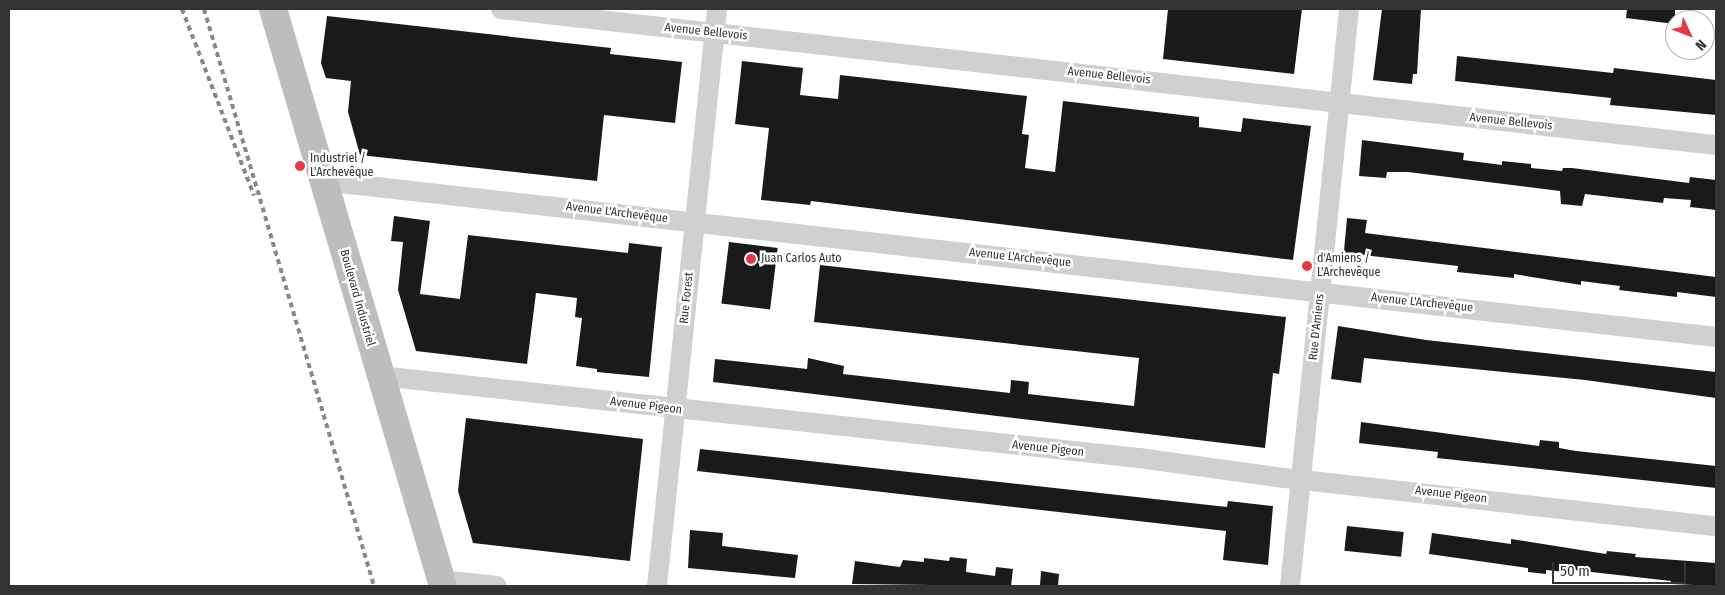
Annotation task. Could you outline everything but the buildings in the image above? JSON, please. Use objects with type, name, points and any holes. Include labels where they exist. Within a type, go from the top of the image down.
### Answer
[{"type":"street","name":"Boulevard Industriel","points":[[273,9],[442,583]]},
{"type":"street","name":"Avenue Bellevois","points":[[502,9],[1716,145]]},
{"type":"street","name":"Rue Forest","points":[[656,586],[717,9]]},
{"type":"street","name":"Rue D'Amiens","points":[[1290,586],[1349,9]]},
{"type":"street","name":"Avenue L'Archevêque","points":[[323,181],[1716,336]]},
{"type":"street","name":"Avenue Pigeon","points":[[380,376],[1716,526]]},
{"type":"street","points":[[442,583],[497,586]]},
{"type":"railway","points":[[182,9],[254,196]]},
{"type":"railway","points":[[204,9],[374,586]]},
{"type":"place","name":"Industriel / L'Archevêque","points":[[300,166]]},
{"type":"place","name":"Juan Carlos Auto","points":[[751,259]]},
{"type":"place","name":"d'Amiens / L'Archevêque","points":[[1307,266]]}]
